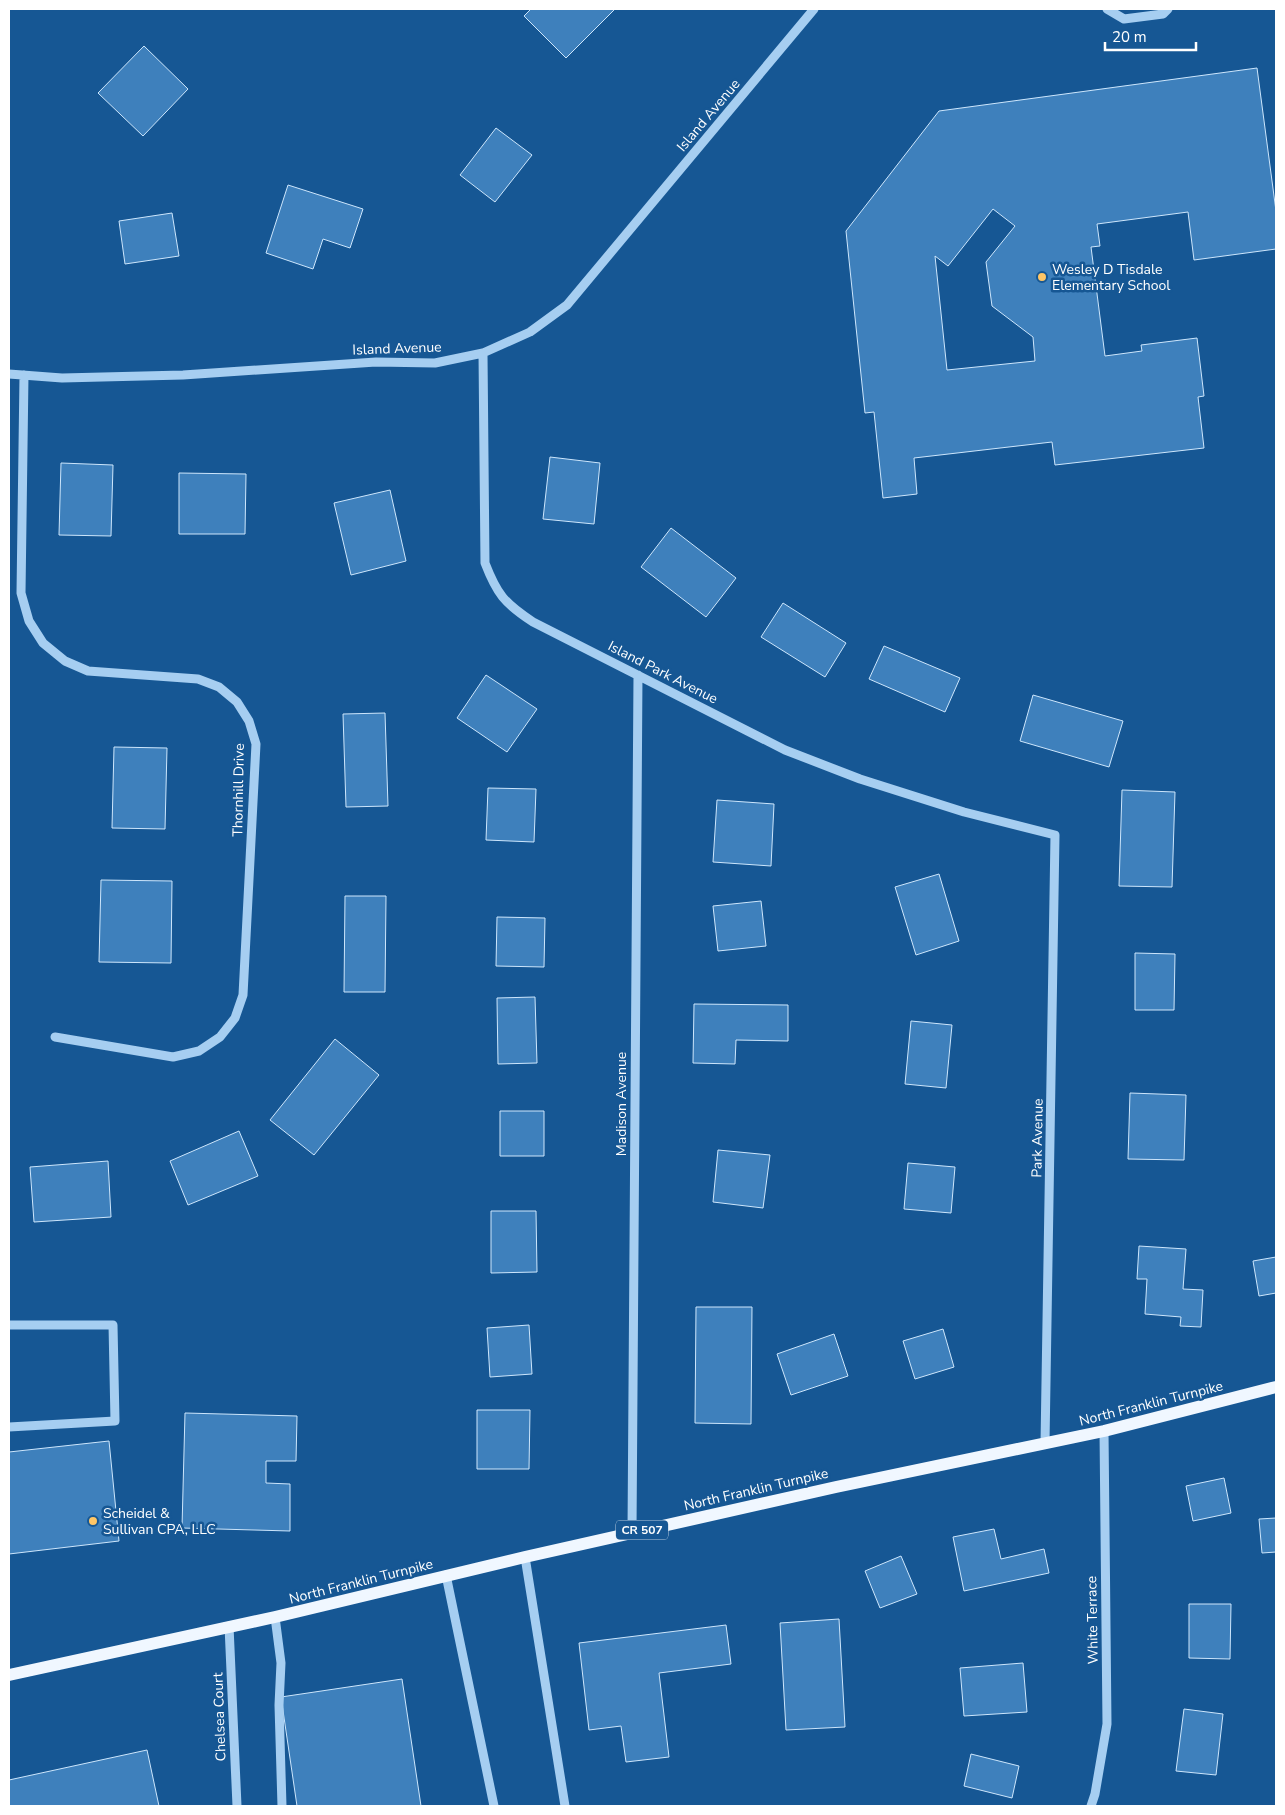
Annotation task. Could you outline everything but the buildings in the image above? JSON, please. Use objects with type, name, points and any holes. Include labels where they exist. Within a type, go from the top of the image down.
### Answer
[{"type":"main road","name":"North Franklin Turnpike","points":[[9,1674],[275,1617],[632,1532],[1045,1442],[1104,1431],[1276,1387]]},
{"type":"street","name":"Island Avenue","points":[[9,374],[62,378],[183,375],[376,362],[435,363],[482,353],[530,332],[567,305],[814,9]]},
{"type":"street","points":[[1107,9],[1124,19],[1163,14],[1168,9]]},
{"type":"street","name":"Island Park Avenue","points":[[482,353],[485,563],[494,586],[512,608],[532,622],[785,750],[860,779],[964,812],[1055,835]]},
{"type":"street","name":"Thornhill Drive","points":[[24,375],[21,593],[29,621],[38,636],[43,643],[65,661],[88,671],[198,679],[219,687],[237,702],[249,721],[256,744],[243,995],[235,1018],[220,1037],[199,1051],[173,1057],[55,1037]]},
{"type":"street","name":"Madison Avenue","points":[[632,1532],[638,675]]},
{"type":"street","name":"Park Avenue","points":[[1045,1442],[1055,835]]},
{"type":"street","points":[[9,1325],[113,1325],[115,1421],[9,1427]]},
{"type":"street","name":"White Terrace","points":[[1091,1806],[1095,1794],[1107,1724],[1104,1431]]},
{"type":"street","points":[[525,1557],[565,1806]]},
{"type":"street","points":[[446,1575],[494,1806]]},
{"type":"street","points":[[275,1617],[281,1663],[279,1705],[282,1806]]},
{"type":"street","name":"Chelsea Court","points":[[229,1626],[236,1806]]},
{"type":"place","name":"Wesley D Tisdale Elementary School","points":[[1042,277]]},
{"type":"place","name":"Scheidel & Sullivan CPA, LLC","points":[[93,1521]]}]
